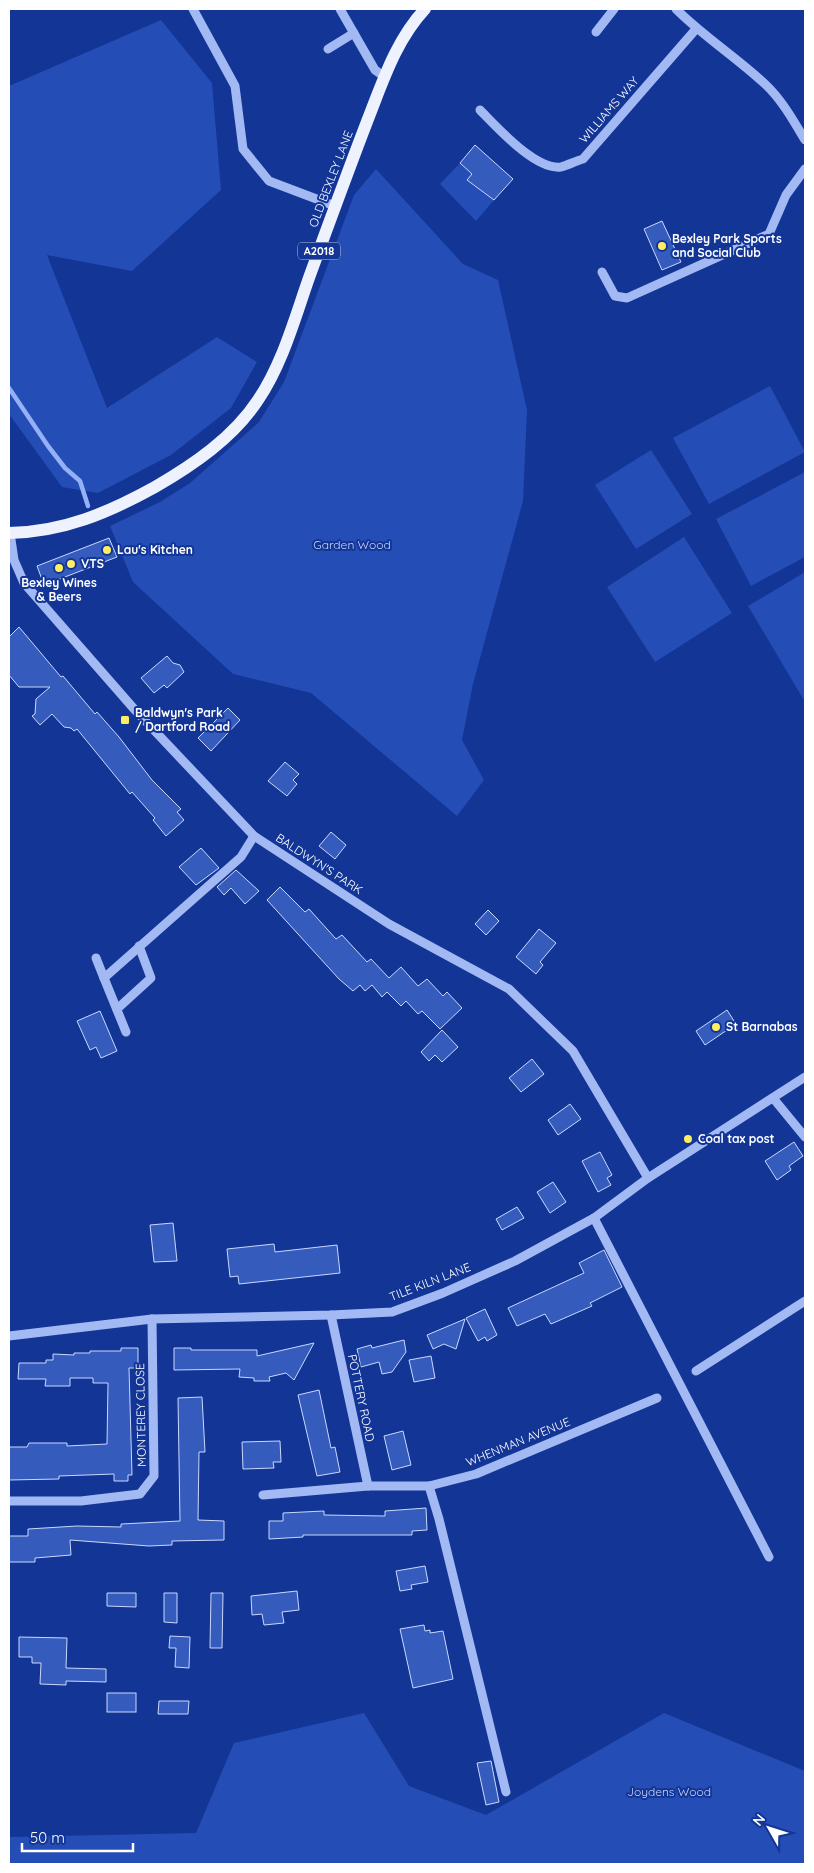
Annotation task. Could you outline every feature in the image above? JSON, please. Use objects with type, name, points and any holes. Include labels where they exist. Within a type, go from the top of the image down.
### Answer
[{"type":"main road","name":"OLD BEXLEY LANE","points":[[9,533],[62,528],[127,503],[183,471],[222,442],[258,401],[282,354],[335,206],[385,77],[398,47],[424,9]]},
{"type":"street","points":[[193,9],[235,86],[243,149],[269,181],[335,206]]},
{"type":"street","points":[[340,9],[376,72],[385,77]]},
{"type":"street","points":[[596,32],[614,9]]},
{"type":"street","points":[[676,9],[696,29],[765,84],[785,106],[805,140]]},
{"type":"street","name":"WILLIAMS WAY","points":[[480,110],[512,142],[536,160],[559,167],[583,159],[696,29]]},
{"type":"street","points":[[328,49],[354,33]]},
{"type":"street","points":[[602,272],[615,296],[627,298],[729,254],[772,231],[786,195],[805,169]]},
{"type":"street","name":"BALDWYN'S PARK","points":[[9,533],[14,560],[24,583],[135,710],[254,836],[389,924],[509,989],[573,1051],[648,1178]]},
{"type":"street","points":[[104,978],[241,858],[254,836]]},
{"type":"street","points":[[117,1009],[151,978],[139,946]]},
{"type":"street","points":[[96,958],[126,1032]]},
{"type":"street","name":"TILE KILN LANE","points":[[9,1336],[152,1319],[392,1312],[443,1293],[515,1261],[594,1218],[648,1178],[805,1077]]},
{"type":"street","points":[[773,1098],[805,1138]]},
{"type":"street","points":[[594,1218],[769,1557]]},
{"type":"street","points":[[696,1371],[805,1301]]},
{"type":"street","name":"POTTERY ROAD","points":[[331,1315],[368,1486]]},
{"type":"street","name":"MONTEREY CLOSE","points":[[9,1501],[81,1501],[140,1494],[154,1476],[152,1319]]},
{"type":"street","name":"WHENMAN AVENUE","points":[[262,1495],[368,1486],[429,1486],[476,1474],[657,1398]]},
{"type":"street","points":[[429,1486],[440,1519],[506,1792]]},
{"type":"green space","points":[[161,20],[212,83],[221,190],[132,271],[47,255],[107,408],[217,337],[257,362],[231,408],[171,455],[98,493],[62,487],[9,414],[9,86]]},
{"type":"green space","points":[[460,163],[472,174],[467,180],[475,187],[478,184],[479,189],[494,200],[476,221],[440,184]]},
{"type":"green space","name":"Garden Wood","points":[[376,169],[463,264],[498,280],[527,410],[523,501],[473,684],[462,740],[484,780],[457,816],[311,693],[233,674],[133,582],[110,526],[160,502],[190,483],[259,422],[284,382],[354,195]]},
{"type":"green space","points":[[770,386],[805,452],[709,504],[673,438]]},
{"type":"green space","points":[[651,450],[692,514],[636,549],[595,485]]},
{"type":"green space","points":[[805,472],[805,557],[751,586],[716,519]]},
{"type":"green space","points":[[684,537],[732,613],[655,662],[607,587]]},
{"type":"green space","points":[[805,572],[805,702],[748,606]]},
{"type":"green space","name":"Joydens Wood","points":[[364,1713],[409,1786],[486,1815],[664,1713],[805,1771],[805,1864],[9,1864],[9,1837],[196,1833],[234,1743]]},
{"type":"building","points":[[475,145],[513,179],[494,200],[467,180],[472,174],[460,163]]},
{"type":"building","name":"Bexley Park Sports and Social Club","points":[[662,221],[681,262],[662,270],[644,229]]},
{"type":"building","points":[[109,538],[117,557],[44,585],[37,566]]},
{"type":"building","points":[[19,627],[61,677],[63,676],[95,714],[97,712],[119,737],[152,780],[181,809],[177,812],[184,820],[166,836],[153,820],[155,818],[132,792],[130,794],[77,729],[74,731],[71,728],[64,727],[52,714],[40,725],[32,716],[35,714],[36,699],[50,687],[19,687],[9,675],[9,637]]},
{"type":"building","points":[[167,656],[173,663],[180,665],[184,672],[167,688],[164,685],[154,693],[141,678]]},
{"type":"building","points":[[228,708],[240,720],[211,751],[198,738]]},
{"type":"building","points":[[285,762],[299,774],[293,780],[297,784],[287,796],[268,781]]},
{"type":"building","points":[[331,832],[346,845],[335,859],[319,846]]},
{"type":"building","points":[[201,848],[219,868],[196,885],[179,867]]},
{"type":"building","points":[[236,870],[259,891],[245,904],[231,888],[224,895],[217,887]]},
{"type":"building","points":[[280,887],[305,912],[309,909],[336,939],[342,935],[367,962],[371,959],[389,978],[401,967],[418,986],[427,979],[443,996],[447,992],[462,1008],[440,1029],[422,1011],[418,1014],[406,1001],[401,1006],[387,992],[382,997],[372,985],[365,991],[360,985],[353,991],[339,979],[267,900]]},
{"type":"building","points":[[488,910],[499,921],[486,935],[475,924]]},
{"type":"building","points":[[539,929],[556,943],[540,962],[543,965],[536,974],[516,957]]},
{"type":"building","name":"St Barnabas","points":[[727,1010],[736,1024],[705,1045],[696,1031]]},
{"type":"building","points":[[100,1011],[117,1051],[101,1058],[96,1047],[90,1050],[77,1021]]},
{"type":"building","points":[[442,1030],[458,1047],[442,1062],[435,1055],[429,1061],[421,1052]]},
{"type":"building","points":[[532,1059],[544,1074],[521,1092],[509,1078]]},
{"type":"building","points":[[570,1104],[581,1119],[558,1135],[548,1120]]},
{"type":"building","points":[[794,1142],[803,1156],[789,1166],[791,1170],[777,1180],[765,1161]]},
{"type":"building","points":[[600,1152],[612,1175],[607,1178],[611,1185],[598,1192],[582,1161]]},
{"type":"building","points":[[553,1182],[566,1202],[550,1213],[537,1192]]},
{"type":"building","points":[[517,1207],[524,1218],[502,1230],[496,1219]]},
{"type":"building","points":[[173,1223],[177,1261],[154,1262],[150,1225]]},
{"type":"building","points":[[274,1244],[275,1252],[337,1245],[340,1273],[239,1284],[238,1276],[230,1277],[227,1249]]},
{"type":"building","points":[[604,1250],[622,1287],[590,1303],[592,1306],[551,1324],[545,1314],[517,1326],[508,1308],[584,1273],[579,1263]]},
{"type":"building","points":[[485,1309],[497,1335],[487,1341],[485,1337],[478,1341],[466,1318]]},
{"type":"building","points":[[465,1319],[456,1349],[444,1344],[433,1349],[427,1335]]},
{"type":"building","points":[[404,1340],[406,1352],[392,1372],[382,1374],[379,1362],[361,1367],[357,1349],[371,1345],[372,1348]]},
{"type":"building","points":[[314,1343],[294,1380],[286,1373],[269,1377],[270,1381],[254,1381],[254,1378],[239,1377],[240,1369],[174,1370],[174,1348],[191,1348],[191,1350],[257,1350],[257,1356]]},
{"type":"building","points":[[121,1348],[138,1348],[138,1368],[129,1368],[132,1475],[128,1475],[128,1481],[114,1481],[114,1474],[59,1476],[59,1479],[9,1480],[9,1447],[27,1447],[29,1443],[67,1443],[67,1446],[107,1444],[108,1383],[93,1383],[93,1378],[70,1378],[70,1386],[45,1386],[46,1379],[18,1379],[19,1363],[46,1363],[46,1360],[53,1360],[53,1354],[74,1355],[74,1353],[90,1353],[90,1351],[121,1351]]},
{"type":"building","points":[[431,1356],[435,1378],[414,1382],[409,1360]]},
{"type":"building","points":[[319,1390],[331,1448],[335,1447],[340,1472],[317,1476],[298,1395]]},
{"type":"building","points":[[202,1397],[205,1452],[199,1452],[198,1520],[224,1521],[224,1540],[172,1541],[172,1545],[149,1546],[70,1540],[71,1555],[35,1558],[35,1562],[9,1562],[9,1536],[28,1536],[28,1529],[77,1526],[121,1527],[121,1524],[180,1521],[178,1398]]},
{"type":"building","points":[[403,1431],[411,1465],[392,1470],[384,1436]]},
{"type":"building","points":[[280,1441],[281,1462],[273,1462],[274,1468],[243,1469],[242,1442]]},
{"type":"building","points":[[426,1508],[427,1530],[412,1531],[412,1535],[303,1535],[303,1537],[269,1539],[269,1521],[283,1521],[283,1513],[324,1511],[324,1515],[385,1516],[385,1511]]},
{"type":"building","points":[[425,1566],[428,1582],[411,1585],[412,1589],[400,1591],[396,1571]]},
{"type":"building","points":[[297,1591],[299,1610],[282,1612],[284,1623],[264,1625],[262,1614],[252,1615],[251,1596]]},
{"type":"building","points":[[107,1593],[136,1593],[136,1607],[107,1606]]},
{"type":"building","points":[[164,1593],[177,1593],[177,1623],[164,1622]]},
{"type":"building","points":[[211,1593],[223,1593],[222,1648],[210,1648]]},
{"type":"building","points":[[424,1625],[425,1631],[430,1630],[430,1633],[443,1631],[453,1679],[413,1688],[400,1629]]},
{"type":"building","points":[[170,1636],[190,1637],[189,1668],[175,1667],[176,1648],[169,1648]]},
{"type":"building","points":[[19,1637],[67,1638],[66,1668],[106,1669],[106,1682],[66,1681],[66,1685],[40,1684],[41,1663],[32,1663],[32,1657],[19,1657]]},
{"type":"building","points":[[107,1693],[136,1693],[136,1712],[107,1712]]},
{"type":"building","points":[[159,1701],[189,1701],[188,1714],[158,1714]]},
{"type":"building","points":[[491,1761],[499,1802],[486,1805],[477,1763]]},
{"type":"waterway","points":[[9,388],[48,446],[65,468],[80,481],[88,506]]},
{"type":"place","name":"Bexley Park Sports and Social Club","points":[[662,246]]},
{"type":"place","name":"Lau's Kitchen","points":[[107,550]]},
{"type":"place","name":"VTS","points":[[71,564]]},
{"type":"place","name":"Bexley Wines & Beers","points":[[59,568]]},
{"type":"place","name":"Baldwyn's Park / Dartford Road","points":[[125,720]]},
{"type":"place","name":"St Barnabas","points":[[716,1027]]},
{"type":"place","name":"Coal tax post","points":[[688,1139]]}]
